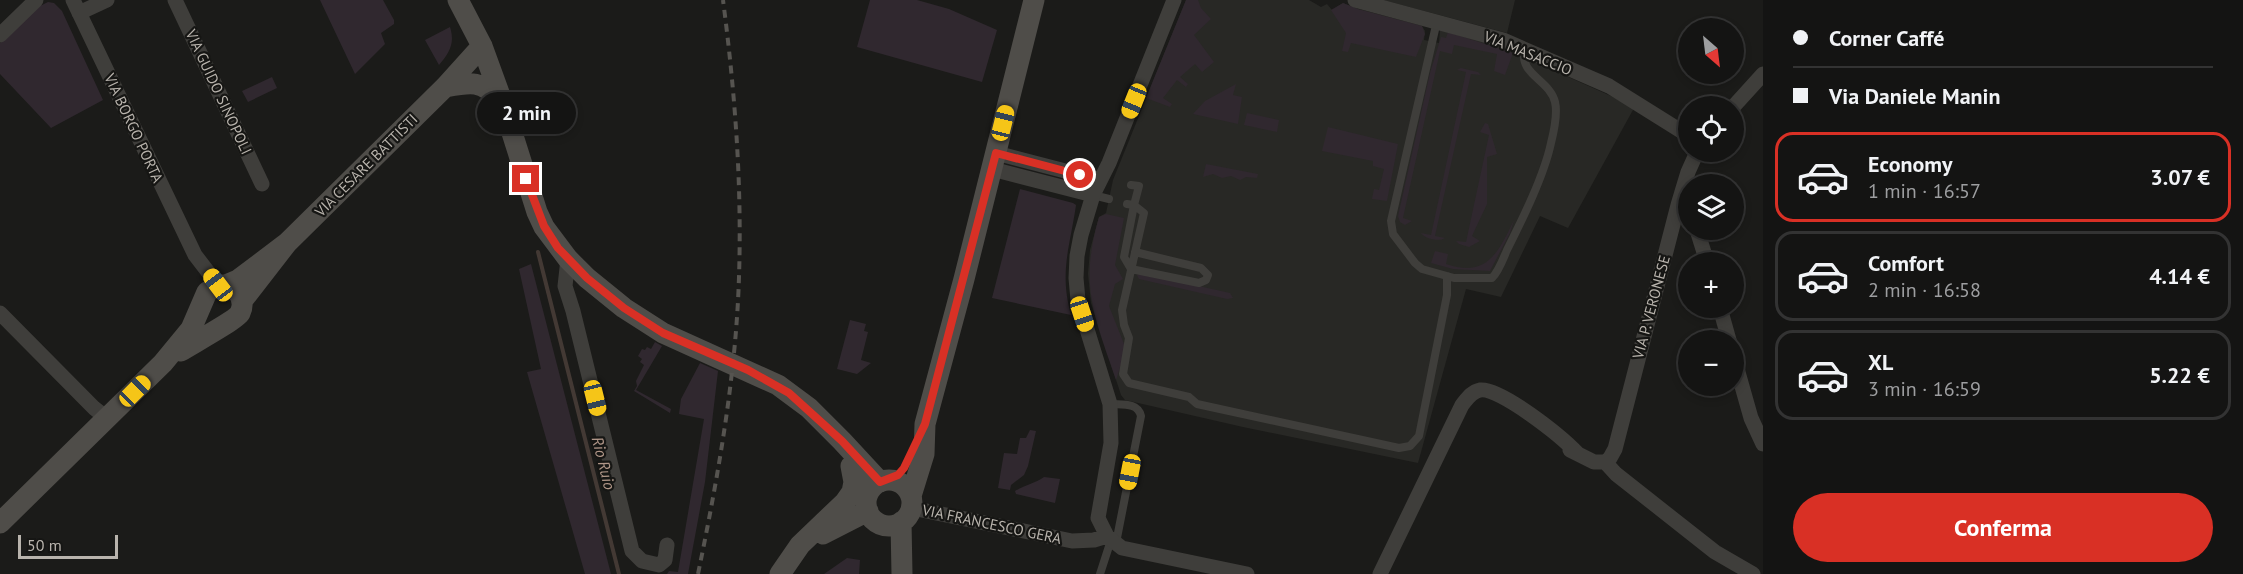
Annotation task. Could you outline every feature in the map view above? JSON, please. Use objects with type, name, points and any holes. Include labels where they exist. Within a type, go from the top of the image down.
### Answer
[{"type":"street","points":[[76,6],[107,0]]},
{"type":"street","name":"VIA GUIDO SINOPOLI","points":[[175,0],[262,184]]},
{"type":"street","points":[[458,0],[482,46],[537,212],[548,234],[568,259],[624,308],[663,333],[778,385],[809,408],[851,466],[876,492]]},
{"type":"street","points":[[785,567],[802,549],[898,475],[904,468],[925,424],[1034,0]]},
{"type":"street","points":[[1174,0],[1101,197],[1078,248],[1076,278],[1082,314],[1110,404],[1111,444],[1098,513],[1099,522],[1111,540],[1127,550],[1242,574]]},
{"type":"street","name":"VIA MASACCIO","points":[[1354,0],[1503,40],[1609,86],[1678,129]]},
{"type":"street","points":[[0,35],[35,1]]},
{"type":"street","name":"VIA BORGO PORTA","points":[[76,6],[213,293]]},
{"type":"street","name":"VIA CESARE BATTISTI","points":[[163,363],[231,321],[240,313],[242,301],[287,243],[445,87],[482,46]]},
{"type":"street","points":[[1743,96],[1763,74]]},
{"type":"street","points":[[445,87],[469,82],[481,84],[502,101]]},
{"type":"street","points":[[994,161],[1106,179]]},
{"type":"street","points":[[994,161],[1101,197]]},
{"type":"street","name":"VIA P. VERONESE","points":[[1605,462],[1615,449],[1678,227]]},
{"type":"street","name":"VIA CESARE BATTISTI","points":[[0,523],[163,363],[191,329],[213,293],[238,280],[287,243]]},
{"type":"street","points":[[568,259],[565,286],[632,551],[642,561],[659,565],[665,560],[667,545]]},
{"type":"street","points":[[573,311],[573,299],[587,278]]},
{"type":"street","points":[[225,323],[212,320],[207,316],[213,293],[237,290],[242,301]]},
{"type":"street","points":[[0,313],[94,408],[108,419]]},
{"type":"street","points":[[1380,574],[1462,405],[1470,394],[1480,390],[1501,394],[1555,432],[1577,453],[1594,462],[1605,462],[1616,474],[1714,552],[1753,574]]},
{"type":"street","points":[[1744,393],[1751,418],[1763,444]]},
{"type":"street","points":[[821,422],[842,441],[876,492],[876,522],[893,525],[908,509]]},
{"type":"street","points":[[902,574],[908,509],[924,454],[925,424]]},
{"type":"street","points":[[785,567],[814,529],[845,502],[852,492],[854,482],[851,466]]},
{"type":"street","points":[[876,492],[901,483],[908,509]]},
{"type":"street","name":"VIA FRANCESCO GERA","points":[[908,509],[1072,541],[1111,540]]},
{"type":"lane","points":[[1437,21],[1392,225],[1393,234],[1422,269],[1448,276],[1488,280],[1495,276],[1520,223],[1551,145],[1556,104],[1546,85],[1524,65],[1525,50]]},
{"type":"lane","points":[[1135,186],[1130,205],[1124,257],[1131,269],[1199,283],[1207,278],[1207,273],[1201,268],[1135,252]]},
{"type":"lane","points":[[1130,205],[1144,213],[1122,310],[1124,326],[1129,338],[1123,374],[1129,383],[1189,397],[1197,404],[1399,448],[1410,446],[1419,436],[1447,295],[1448,276]]},
{"type":"lane","points":[[1100,574],[1111,540],[1141,416],[1141,412],[1134,406],[1110,404]]},
{"type":"shaded area","points":[[320,0],[383,0],[394,20],[394,24],[381,33],[385,44],[355,74]]},
{"type":"shaded area","points":[[870,0],[917,0],[949,9],[997,30],[982,82],[857,47]]},
{"type":"shaded area","points":[[1186,0],[1309,0],[1321,7],[1327,4],[1332,10],[1343,3],[1422,26],[1425,31],[1424,40],[1439,43],[1440,30],[1499,46],[1634,108],[1568,228],[1540,216],[1501,297],[1466,289],[1418,463],[1125,400],[1121,395],[1091,303],[1088,274],[1090,250],[1099,217],[1106,213],[1113,180]]},
{"type":"shaded area","points":[[1186,0],[1198,0],[1201,8],[1211,19],[1194,35],[1214,62],[1202,72],[1195,64],[1180,77],[1188,84],[1186,87],[1177,80],[1163,98],[1172,104],[1170,107],[1146,98]]},
{"type":"shaded area","points":[[1383,0],[1515,0],[1507,33]]},
{"type":"shaded area","points":[[48,2],[54,3],[62,11],[103,100],[51,128],[0,74],[0,43],[38,7]]},
{"type":"shaded area","points":[[1343,3],[1422,26],[1425,34],[1416,57],[1351,43],[1348,52],[1342,51],[1346,33],[1331,10]]},
{"type":"shaded area","points":[[450,27],[452,38],[450,47],[439,65],[425,40]]},
{"type":"shaded area","points":[[1448,32],[1513,53],[1505,75],[1494,71],[1497,54],[1454,45],[1452,54],[1440,51],[1403,218],[1412,221],[1405,225],[1400,222],[1398,216],[1430,73],[1441,37],[1446,38]]},
{"type":"shaded area","points":[[1461,68],[1478,72],[1481,75],[1471,74],[1435,236],[1445,238],[1432,239],[1421,233],[1431,235],[1466,72],[1457,70]]},
{"type":"shaded area","points":[[272,77],[277,88],[248,102],[242,91]]},
{"type":"shaded area","points":[[1236,84],[1233,95],[1242,97],[1238,124],[1193,114],[1205,101]]},
{"type":"shaded area","points":[[1247,113],[1279,120],[1277,132],[1244,125]]},
{"type":"shaded area","points":[[1485,123],[1488,124],[1497,154],[1487,157],[1487,204],[1472,236],[1480,241],[1469,247],[1456,241],[1466,242],[1489,135],[1480,132]]},
{"type":"shaded area","points":[[1328,127],[1398,144],[1387,201],[1372,199],[1374,189],[1379,190],[1384,169],[1373,166],[1373,161],[1322,151]]},
{"type":"shaded area","points":[[1206,164],[1258,174],[1257,178],[1246,177],[1240,180],[1231,176],[1222,178],[1213,174],[1203,177]]},
{"type":"shaded area","points":[[1020,189],[1076,205],[1066,272],[1071,315],[992,298]]},
{"type":"shaded area","points":[[1106,214],[1124,218],[1115,265],[1123,279],[1115,284],[1109,306],[1126,349],[1116,380],[1101,337],[1090,282],[1093,241],[1099,217]]},
{"type":"shaded area","points":[[1514,220],[1510,233],[1490,271],[1453,269],[1431,263],[1435,251],[1448,254],[1446,264],[1472,268],[1481,265],[1496,252]]},
{"type":"shaded area","points":[[531,264],[611,574],[585,574],[527,372],[541,369],[519,269]]},
{"type":"shaded area","points":[[1141,273],[1230,293],[1233,298],[1227,299],[1139,279],[1137,275]]},
{"type":"shaded area","points":[[850,320],[866,324],[864,331],[868,332],[861,360],[871,363],[857,374],[837,369]]},
{"type":"shaded area","points":[[655,342],[662,346],[636,390],[671,409],[670,413],[634,391],[644,365],[638,356],[642,349],[645,350],[647,347],[651,349]]},
{"type":"shaded area","points":[[700,363],[718,371],[705,482],[688,574],[667,574],[669,571],[678,572],[704,419],[679,414],[681,399]]},
{"type":"shaded area","points":[[1030,430],[1036,431],[1024,475],[1011,485],[1010,490],[998,488],[1004,453],[1017,454],[1020,438],[1026,438]]},
{"type":"shaded area","points":[[1044,477],[1060,479],[1055,503],[1016,494],[1015,491]]},
{"type":"shaded area","points":[[847,558],[860,560],[859,574],[824,574]]},
{"type":"waterway","name":"Rio Ruio","points":[[538,252],[619,574]]},
{"type":"railway","points":[[698,574],[725,426],[734,352],[739,277],[737,138],[723,0]]},
{"type":"route","points":[[526,179],[544,226],[558,248],[587,278],[624,308],[663,333],[778,385],[809,408],[854,454],[872,477],[880,482],[890,480],[904,468],[925,424],[996,153],[1080,175]]}]
